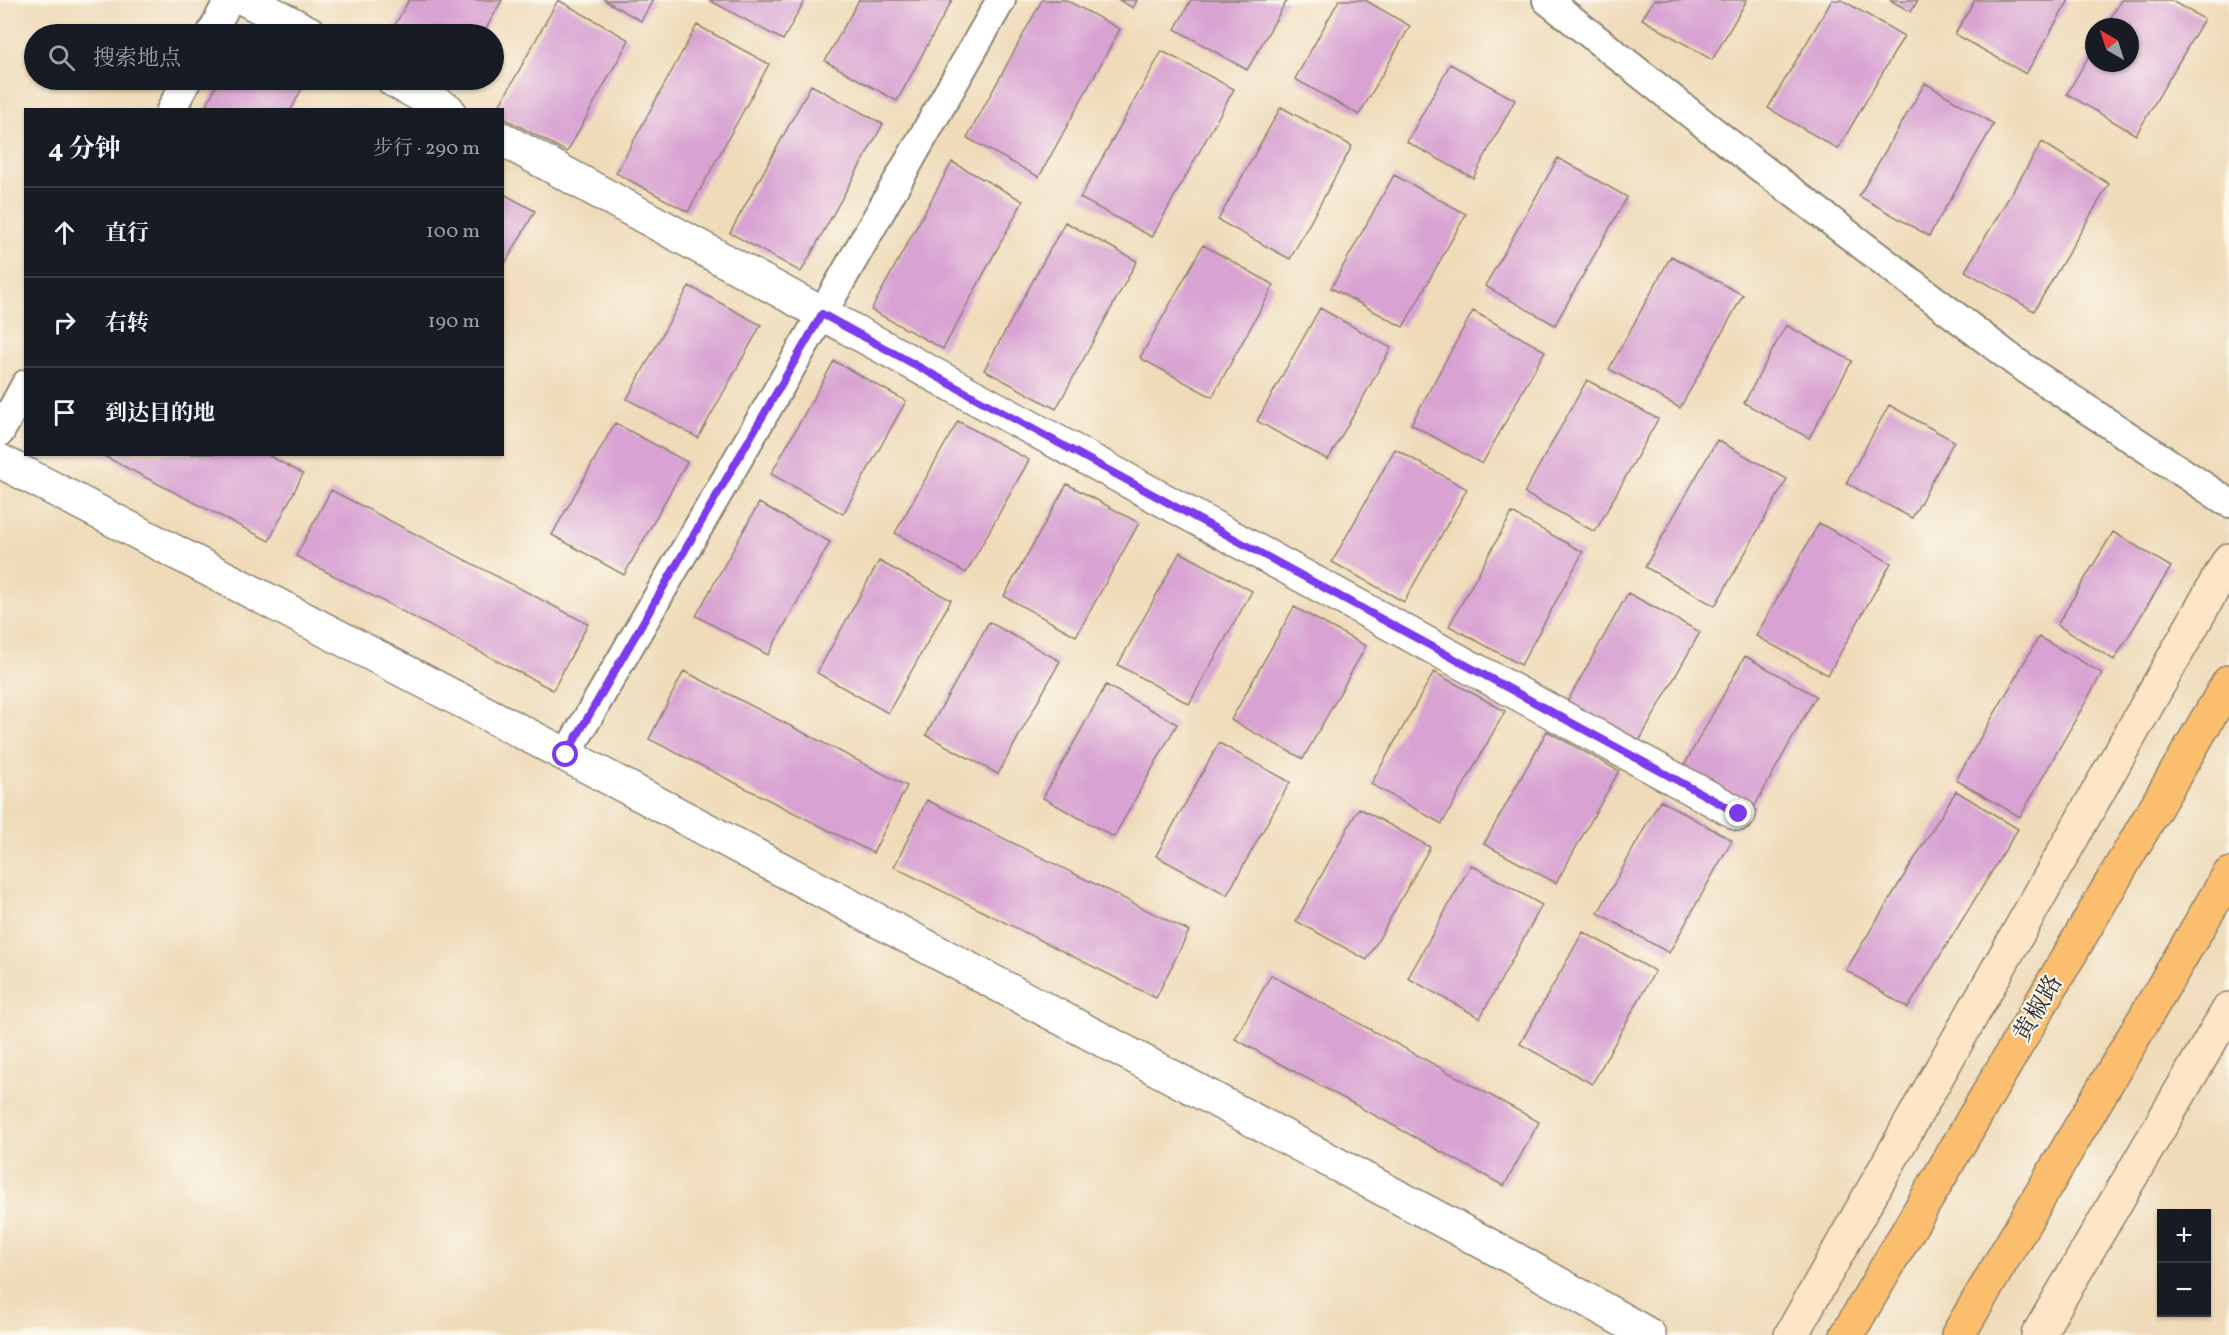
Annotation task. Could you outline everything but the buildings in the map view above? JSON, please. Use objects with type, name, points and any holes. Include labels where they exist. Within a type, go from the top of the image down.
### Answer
[{"type":"main road","points":[[1791,1335],[2229,560]]},
{"type":"main road","name":"黄椒路","points":[[1847,1335],[2229,682]]},
{"type":"main road","points":[[1958,1335],[2229,875]]},
{"type":"main road","points":[[2038,1335],[2229,1009]]},
{"type":"street","points":[[216,24],[229,0]]},
{"type":"street","points":[[248,0],[292,24]]},
{"type":"street","points":[[566,755],[1001,0]]},
{"type":"street","points":[[1547,0],[1718,135],[2017,363],[2229,503]]},
{"type":"street","points":[[172,108],[182,90]]},
{"type":"street","points":[[411,90],[444,108]]},
{"type":"street","points":[[504,140],[1739,814]]},
{"type":"street","points":[[0,432],[24,388]]},
{"type":"street","points":[[0,461],[566,755],[1513,1258],[1649,1335]]},
{"type":"route","points":[[566,755],[822,314],[1739,814]]}]
